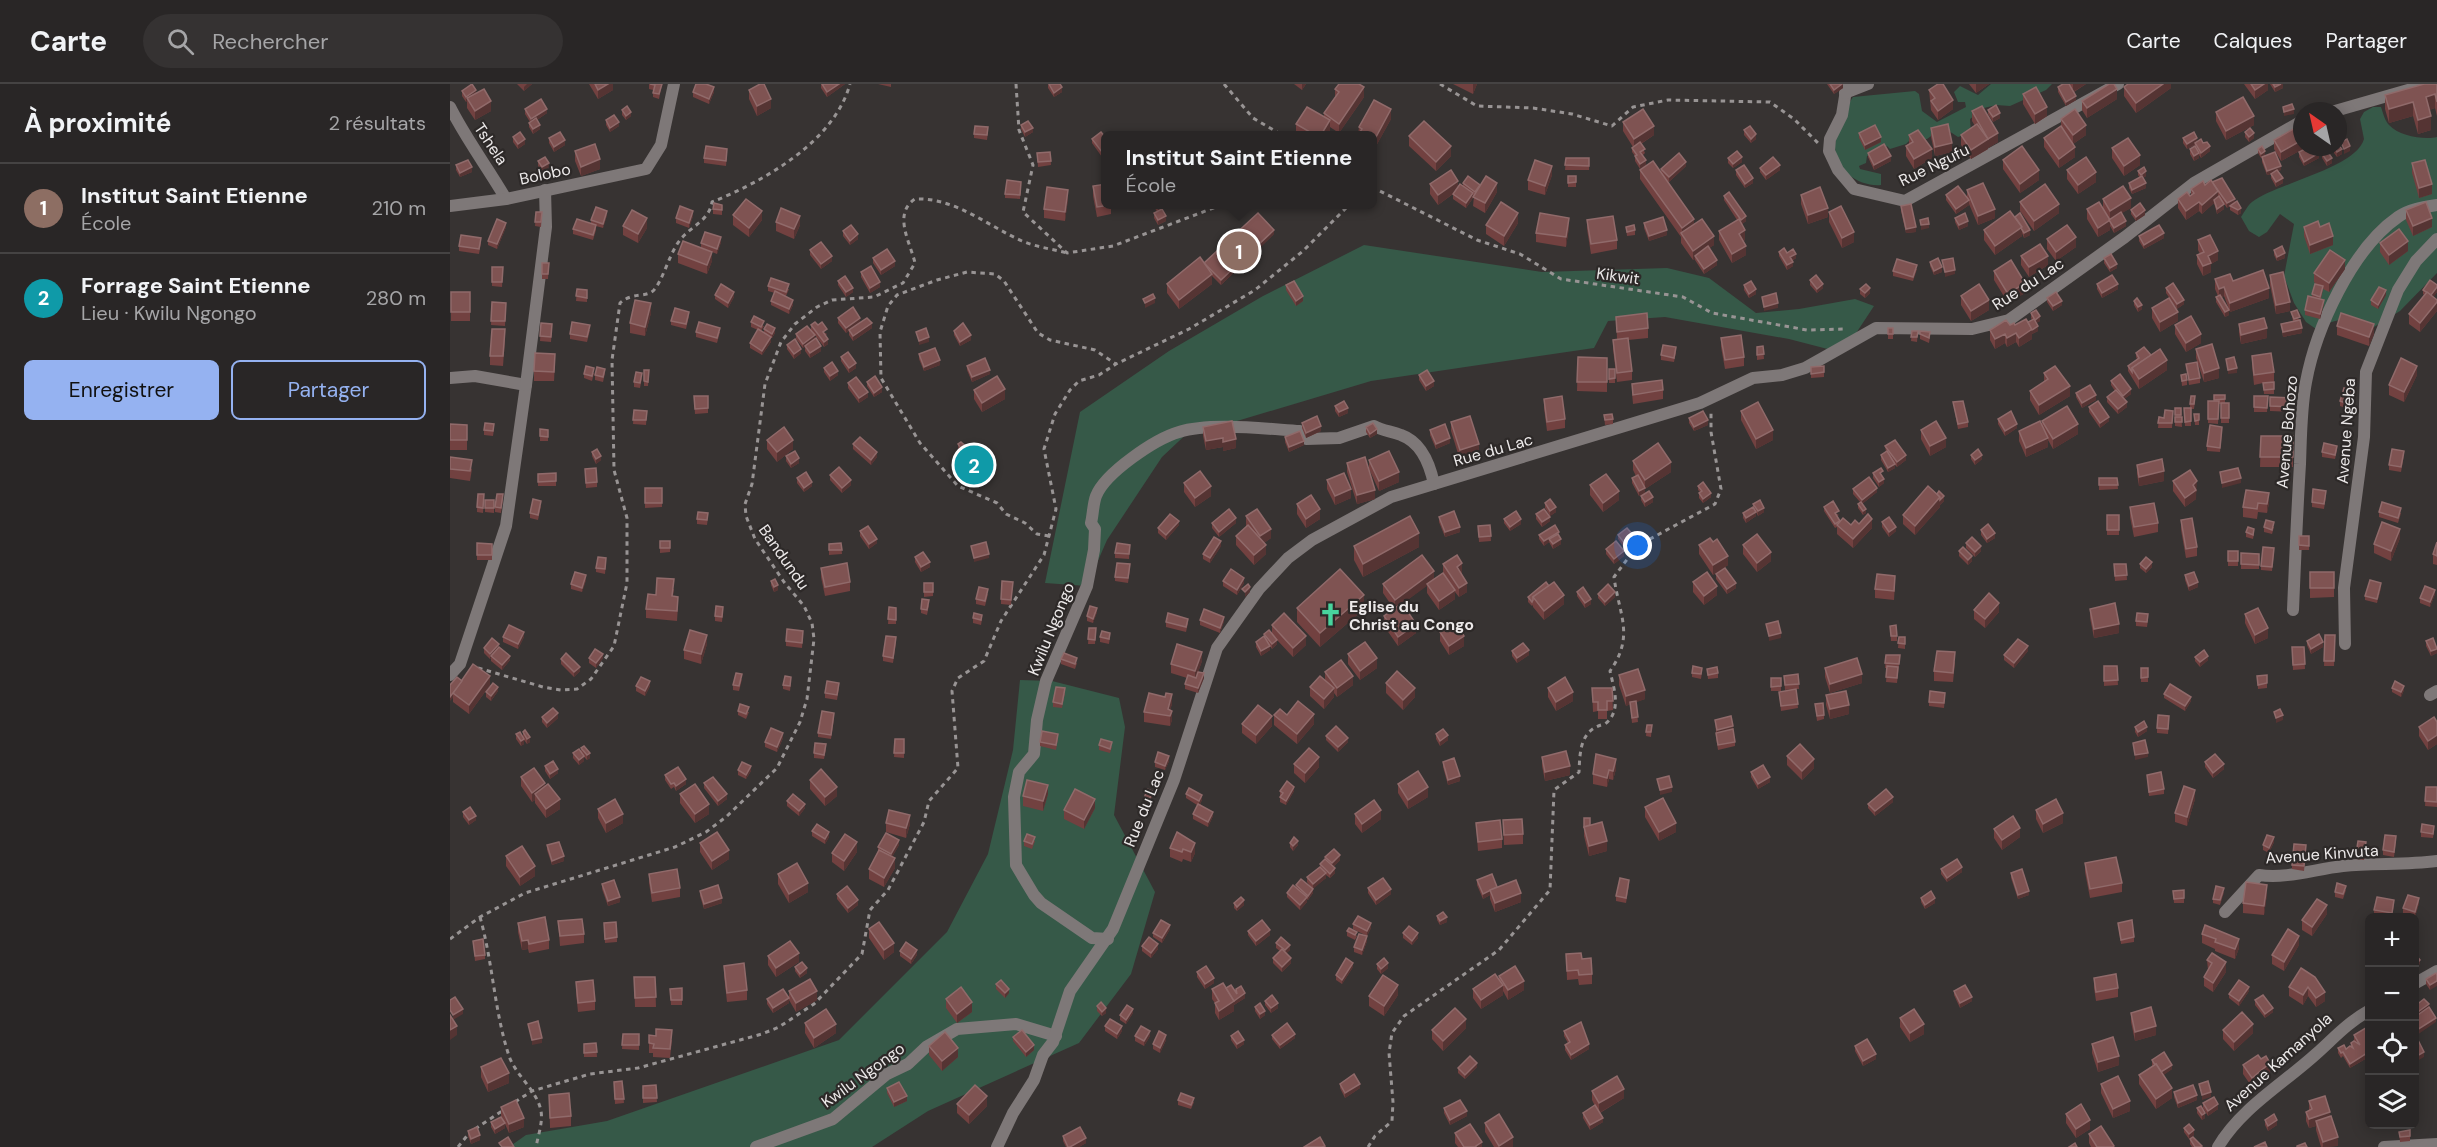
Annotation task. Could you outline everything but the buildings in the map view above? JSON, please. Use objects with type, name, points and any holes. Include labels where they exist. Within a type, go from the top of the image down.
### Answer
[{"type":"street","name":"Bolobo","points":[[450,206],[506,199],[646,169],[661,146],[674,84]]},
{"type":"street","points":[[1829,151],[1830,139],[1842,115],[1846,88],[1868,84]]},
{"type":"street","name":"Rue Ngufu","points":[[1829,151],[1838,170],[1854,189],[1905,201],[2118,84]]},
{"type":"street","points":[[2347,108],[2429,84]]},
{"type":"street","name":"Tshela","points":[[450,107],[461,131],[488,167],[506,199]]},
{"type":"street","name":"Rue du Lac","points":[[997,1147],[1013,1113],[1034,1080],[1041,1059],[1056,1036],[1071,991],[1108,939],[1174,780],[1217,648],[1274,572],[1312,540],[1391,497],[1568,445],[1711,399],[1727,388],[1753,378],[1782,375],[1806,368],[1876,328],[1972,329],[2009,320],[2116,244],[2194,183],[2293,126]]},
{"type":"street","points":[[450,675],[460,664],[506,526],[546,227],[545,190]]},
{"type":"street","name":"Avenue Bohozo","points":[[2293,610],[2302,422],[2306,382],[2314,348],[2359,255],[2378,233],[2399,216],[2414,209],[2437,205]]},
{"type":"street","name":"Avenue Ngeba","points":[[2345,644],[2344,588],[2364,437],[2366,372],[2398,290],[2415,261],[2437,240]]},
{"type":"street","points":[[450,378],[474,376],[526,385]]},
{"type":"street","name":"Kwilu Ngongo","points":[[1108,939],[1092,938],[1034,895],[1016,865],[1014,797],[1019,772],[1034,754],[1036,720],[1046,681],[1087,586],[1094,550],[1095,529],[1091,523],[1096,496],[1107,478],[1135,455],[1179,432],[1232,426],[1300,431],[1306,439],[1319,439],[1339,438],[1374,426],[1387,433],[1402,435],[1416,446],[1425,456],[1434,484]]},
{"type":"street","name":"Avenue Kinvuta","points":[[2225,912],[2259,875],[2282,876],[2344,866],[2399,865],[2437,861]]},
{"type":"street","points":[[2419,982],[2437,971]]},
{"type":"street","name":"Avenue Kamanyola","points":[[2218,1147],[2230,1127],[2316,1054],[2346,1023],[2365,1013]]},
{"type":"street","name":"Kwilu Ngongo","points":[[756,1147],[834,1119],[887,1074],[909,1064],[926,1047],[957,1029],[1016,1024],[1056,1036]]},
{"type":"street","points":[[2384,1147],[2437,1144]]},
{"type":"path","points":[[460,664],[543,687],[561,690],[577,689],[591,679],[610,653],[618,633],[627,583],[627,518],[614,470],[612,360],[620,303],[635,294],[644,295],[655,289],[678,243],[710,213],[712,202],[746,188],[784,166],[800,152],[837,111],[850,84]]},
{"type":"path","points":[[1016,84],[1019,130],[1032,165],[1023,212],[1067,253]]},
{"type":"path","points":[[1224,84],[1253,118],[1275,131]]},
{"type":"path","points":[[1440,84],[1477,106],[1572,114],[1612,126],[1633,107],[1668,100],[1770,102],[1794,119],[1813,140],[1829,151]]},
{"type":"path","name":"Kikwit","points":[[1377,190],[1477,240],[1520,254],[1561,279],[1683,297],[1712,313],[1807,330],[1876,328]]},
{"type":"path","name":"Bandundu","points":[[450,939],[480,917],[525,893],[675,848],[706,832],[726,817],[777,768],[800,722],[807,699],[814,639],[812,623],[804,606],[754,539],[745,508],[752,484],[765,384],[781,342],[795,324],[817,307],[832,300],[874,297],[903,283],[915,263],[903,229],[907,206],[915,199],[924,198],[982,218],[1024,241],[1067,253],[1113,246],[1215,209]]},
{"type":"path","points":[[458,1147],[470,1132],[532,1091],[590,1074],[667,1061],[779,1027],[814,1005],[849,968],[862,954],[870,910],[888,890],[924,822],[929,801],[958,768],[952,691],[955,684],[958,678],[984,661],[1001,621],[1038,567],[1056,509],[1044,449],[1055,414],[1079,381],[1100,375],[1116,363],[1189,329],[1255,290],[1303,251],[1345,209]]},
{"type":"path","points":[[1048,536],[1037,534],[1025,523],[1006,514],[996,503],[958,486],[920,443],[881,378],[880,332],[888,306],[897,295],[937,280],[967,272],[995,274],[1004,280],[1038,333],[1050,340],[1095,350],[1116,363]]},
{"type":"path","points":[[1368,1147],[1375,1136],[1392,1121],[1393,1102],[1389,1053],[1392,1033],[1404,1016],[1499,950],[1550,890],[1554,790],[1577,776],[1581,748],[1587,732],[1595,726],[1605,724],[1615,712],[1616,696],[1610,671],[1622,654],[1623,629],[1614,577],[1636,546],[1709,509],[1715,504],[1721,489],[1711,432],[1711,399]]},
{"type":"path","points":[[480,917],[490,958],[495,1005],[509,1056],[541,1109],[542,1116],[536,1147]]},
{"type":"green space","points":[[1991,84],[2052,84],[2046,90],[2010,106],[1996,105],[1984,108],[1970,119],[1971,133],[1958,137],[1949,131],[1934,134],[1927,139],[1910,140],[1906,144],[1890,149],[1887,146],[1867,156],[1866,163],[1859,166],[1860,169],[1881,174],[1881,185],[1857,180],[1850,176],[1839,163],[1836,156],[1836,142],[1844,114],[1853,97],[1915,91],[1919,94],[1922,111],[1937,122],[1966,107],[1965,102],[1958,102],[1954,92],[1960,86],[1978,95]]},
{"type":"green space","points":[[2373,107],[2381,107],[2388,123],[2399,132],[2419,137],[2437,137],[2437,273],[2400,311],[2374,327],[2358,321],[2338,320],[2316,329],[2306,322],[2294,303],[2284,276],[2294,224],[2280,214],[2267,232],[2259,237],[2249,231],[2241,217],[2251,203],[2264,195],[2332,167],[2358,149],[2364,139],[2360,119],[2364,112]]},
{"type":"green space","points":[[1364,245],[1542,272],[1667,268],[1709,278],[1756,313],[1799,309],[1855,299],[1874,306],[1843,353],[1789,339],[1665,317],[1608,321],[1594,348],[1371,381],[1227,424],[1195,426],[1162,457],[1107,540],[1087,586],[1045,583],[1080,412],[1169,351],[1263,296]]},
{"type":"green space","points":[[1020,680],[1052,681],[1119,698],[1125,727],[1114,815],[1155,892],[1131,974],[1079,1043],[928,1111],[872,1147],[509,1147],[526,1135],[607,1121],[839,1040],[947,932],[988,854],[1013,750]]},
{"type":"place","name":"Institut Saint Etienne","points":[[1239,251]]},
{"type":"place","name":"Forrage Saint Etienne","points":[[974,465]]},
{"type":"place","name":"Eglise du Christ au Congo","points":[[1331,615]]}]
